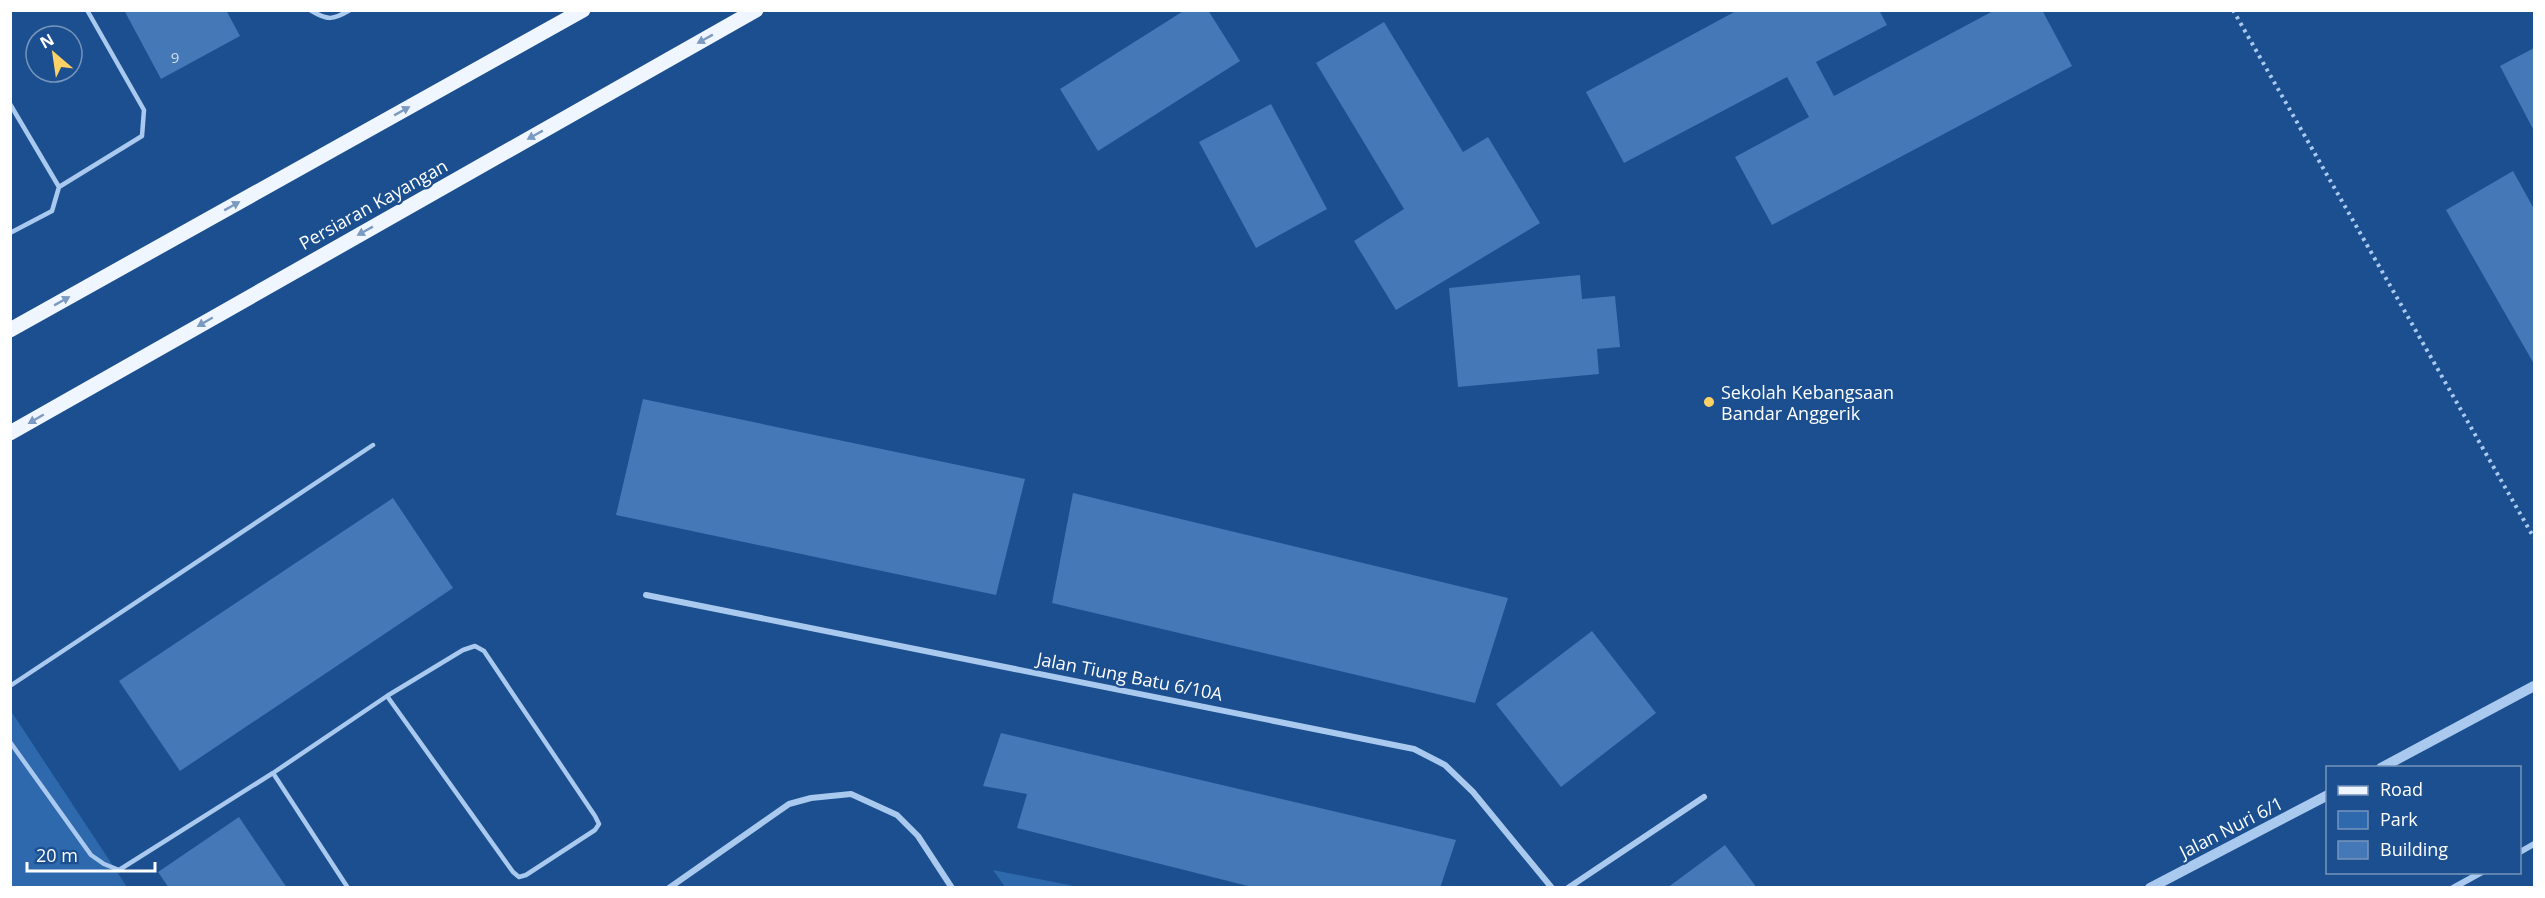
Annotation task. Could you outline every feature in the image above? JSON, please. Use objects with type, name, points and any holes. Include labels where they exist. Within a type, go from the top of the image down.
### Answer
[{"type":"main road","points":[[10,330],[583,10]]},
{"type":"main road","name":"Persiaran Kayangan","points":[[10,433],[756,10]]},
{"type":"street","name":"Jalan Tiung Batu 6/10A","points":[[646,595],[1414,749],[1445,765],[1473,792],[1552,888]]},
{"type":"street","points":[[2385,766],[2535,686]]},
{"type":"street","points":[[669,888],[789,804],[811,798],[851,794],[897,815],[918,836],[952,888]]},
{"type":"street","name":"Jalan Nuri 6/1","points":[[2150,888],[2326,796]]},
{"type":"street","points":[[1568,888],[1704,797]]},
{"type":"street","points":[[2521,851],[2535,844]]},
{"type":"street","points":[[2453,888],[2480,874]]},
{"type":"lane","points":[[10,233],[52,211],[59,187],[142,136],[144,110],[87,10]]},
{"type":"lane","points":[[310,10],[321,17],[335,19],[350,10]]},
{"type":"lane","points":[[10,104],[59,187]]},
{"type":"lane","points":[[10,686],[373,445]]},
{"type":"lane","points":[[10,742],[91,855],[119,870],[273,773],[387,696],[463,650],[475,646],[484,651],[595,816],[598,824],[595,830],[526,875],[519,877],[513,872],[387,696]]},
{"type":"lane","points":[[273,773],[348,888]]},
{"type":"path","points":[[2233,10],[2535,538]]},
{"type":"green space","points":[[11,711],[127,887],[11,887]]},
{"type":"green space","points":[[993,870],[1079,887],[1005,887]]},
{"type":"building","points":[[124,10],[226,10],[240,36],[161,79]]},
{"type":"building","points":[[1185,10],[1208,10],[1240,61],[1098,151],[1060,89]]},
{"type":"building","points":[[1738,10],[1879,10],[1887,25],[1816,62],[1834,96],[1995,10],[2042,10],[2072,66],[1772,225],[1735,157],[1809,117],[1787,77],[1624,163],[1586,92]]},
{"type":"building","points":[[1384,22],[1463,152],[1488,137],[1540,223],[1396,310],[1354,241],[1404,209],[1316,63]]},
{"type":"building","points":[[2534,48],[2534,131],[2500,66]]},
{"type":"building","points":[[1271,104],[1327,209],[1256,248],[1199,142]]},
{"type":"building","points":[[2513,171],[2534,209],[2534,364],[2446,210]]},
{"type":"building","points":[[1580,275],[1582,299],[1615,296],[1620,347],[1597,349],[1599,374],[1458,387],[1449,288]]},
{"type":"building","points":[[643,399],[1025,479],[996,595],[616,515]]},
{"type":"building","points":[[1073,493],[1508,598],[1475,703],[1052,603]]},
{"type":"building","points":[[393,498],[453,588],[180,771],[119,681]]},
{"type":"building","points":[[1592,631],[1656,713],[1561,787],[1496,704]]},
{"type":"building","points":[[1001,733],[1456,840],[1440,888],[1256,888],[1017,828],[1027,794],[983,786]]},
{"type":"building","points":[[239,817],[287,888],[169,888],[158,872]]},
{"type":"building","points":[[1725,845],[1757,888],[1667,888]]},
{"type":"place","name":"Sekolah Kebangsaan Bandar Anggerik","points":[[1709,402]]}]
